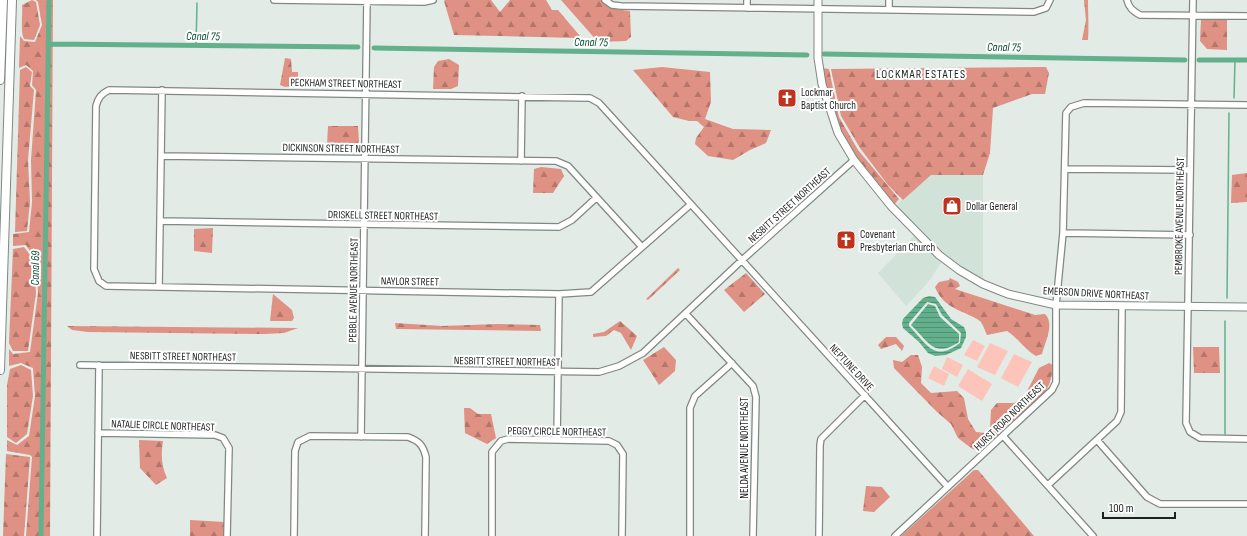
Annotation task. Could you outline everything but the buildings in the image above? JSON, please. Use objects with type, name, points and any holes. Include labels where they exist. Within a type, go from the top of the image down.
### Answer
[{"type":"main road","points":[[0,80],[3,0]]},
{"type":"main road","points":[[0,370],[12,0]]},
{"type":"street","points":[[274,0],[424,2],[433,0]]},
{"type":"street","points":[[605,0],[612,5],[1036,12],[1046,8],[1050,0]]},
{"type":"street","points":[[747,0],[747,8]]},
{"type":"street","name":"EMERSON DRIVE NORTHEAST","points":[[818,0],[818,58],[822,84],[838,133],[854,160],[891,206],[939,255],[954,266],[983,284],[1032,300],[1056,305],[1122,307],[1247,307]]},
{"type":"street","points":[[889,10],[890,0]]},
{"type":"street","points":[[1127,0],[1128,5],[1133,11],[1140,15],[1247,16]]},
{"type":"street","name":"PEMBROKE AVENUE NORTHEAST","points":[[1193,0],[1186,423],[1190,432],[1200,438],[1247,439]]},
{"type":"street","name":"PEBBLE AVENUE NORTHEAST","points":[[360,437],[367,1]]},
{"type":"street","name":"PECKHAM STREET NORTHEAST","points":[[99,281],[94,269],[96,106],[97,100],[102,94],[109,90],[366,93],[590,98]]},
{"type":"street","points":[[159,287],[162,90]]},
{"type":"street","points":[[521,161],[522,96]]},
{"type":"street","name":"NEPTUNE DRIVE","points":[[590,98],[598,102],[690,205],[948,487]]},
{"type":"street","name":"HURST ROAD NORTHEAST","points":[[895,536],[1004,437],[1052,390],[1056,382],[1056,305],[1064,233],[1066,113],[1071,107],[1084,103],[1191,104]]},
{"type":"street","points":[[1191,104],[1247,105]]},
{"type":"street","name":"DICKINSON STREET NORTHEAST","points":[[161,156],[556,161],[568,166],[642,247]]},
{"type":"street","name":"NESBITT STREET NORTHEAST","points":[[80,365],[598,372],[619,366],[643,353],[741,261],[854,160]]},
{"type":"street","points":[[1066,169],[1190,170]]},
{"type":"street","name":"DRISKELL STREET NORTHEAST","points":[[160,222],[559,227],[572,220],[596,198]]},
{"type":"street","name":"NAYLOR STREET","points":[[99,281],[106,286],[559,294],[591,292],[690,205]]},
{"type":"street","points":[[1064,233],[1190,235]]},
{"type":"street","points":[[557,440],[559,294]]},
{"type":"street","points":[[1048,485],[1117,421],[1121,412],[1122,307]]},
{"type":"street","name":"NELDA AVENUE NORTHEAST","points":[[686,314],[753,386],[756,397],[753,536]]},
{"type":"street","points":[[690,536],[690,408],[695,396],[732,363]]},
{"type":"street","points":[[97,536],[99,365]]},
{"type":"street","points":[[819,536],[821,439],[865,395]]},
{"type":"street","name":"NATALIE CIRCLE NORTHEAST","points":[[98,434],[215,435],[223,438],[229,448],[227,536]]},
{"type":"street","points":[[294,536],[295,451],[298,442],[310,436],[408,437],[416,440],[423,446],[426,457],[425,536]]},
{"type":"street","points":[[1004,437],[1093,536]]},
{"type":"street","name":"PEGGY CIRCLE NORTHEAST","points":[[492,536],[492,452],[495,446],[501,441],[508,439],[609,441],[617,445],[623,454],[622,536]]},
{"type":"street","points":[[1098,440],[1147,497],[1160,504],[1247,504]]},
{"type":"shaded area","points":[[931,175],[983,175],[983,279],[966,270],[944,254],[896,205]]},
{"type":"shaded area","points":[[915,235],[942,261],[929,281],[906,306],[878,273]]},
{"type":"shaded area","points":[[929,296],[935,297],[951,319],[964,327],[966,337],[961,348],[946,355],[935,356],[928,353],[919,342],[903,328],[903,319],[923,298]],"holes":[[[927,302],[936,304],[942,315],[961,333],[960,343],[951,349],[944,351],[937,351],[926,345],[909,326],[909,323]]]},
{"type":"shaded area","points":[[928,304],[935,306],[940,317],[959,334],[959,342],[943,349],[937,348],[927,342],[911,325]]},
{"type":"shaded area","points":[[973,340],[985,346],[977,361],[964,355]]},
{"type":"shaded area","points":[[990,343],[1008,351],[995,375],[977,367]]},
{"type":"shaded area","points":[[1014,354],[1032,362],[1018,387],[1001,378]]},
{"type":"shaded area","points":[[947,357],[963,365],[957,377],[942,369]]},
{"type":"shaded area","points":[[934,366],[949,374],[944,386],[928,378]]},
{"type":"shaded area","points":[[968,369],[992,384],[982,401],[958,386]]},
{"type":"green space","points":[[32,0],[36,2],[40,25],[34,40],[24,39],[22,27],[22,5]]},
{"type":"green space","points":[[36,0],[53,0],[50,536],[26,536],[32,457],[30,455],[7,451],[7,440],[17,445],[29,436],[35,396],[33,368],[21,363],[9,366],[9,349],[13,354],[30,352],[38,293],[36,260],[26,245],[13,246],[13,234],[29,232],[32,202],[31,160],[36,90],[32,85],[33,71],[26,65],[19,68],[20,36],[24,41],[35,42],[42,25],[38,2]]},
{"type":"green space","points":[[491,0],[500,12],[510,0],[546,0],[552,10],[558,10],[580,36],[577,38],[454,35],[444,1]]},
{"type":"green space","points":[[561,0],[601,0],[615,9],[630,11],[631,37],[626,41],[598,42]]},
{"type":"green space","points":[[1084,0],[1088,0],[1088,40],[1082,40],[1086,20]]},
{"type":"green space","points":[[1201,19],[1227,19],[1227,50],[1207,49],[1200,41]]},
{"type":"green space","points":[[285,58],[291,59],[292,72],[298,72],[298,85],[285,87],[280,85]]},
{"type":"green space","points":[[449,59],[459,65],[458,86],[451,89],[433,89],[434,67],[438,61]]},
{"type":"green space","points":[[26,67],[32,72],[30,86],[34,90],[28,160],[30,202],[27,231],[15,232],[20,70]]},
{"type":"green space","points":[[662,67],[710,72],[711,102],[705,119],[733,129],[771,130],[766,143],[733,160],[708,156],[695,144],[696,138],[704,127],[697,121],[689,121],[673,117],[633,70]]},
{"type":"green space","points":[[1046,67],[1049,73],[1045,94],[1032,94],[993,108],[990,153],[983,175],[931,175],[903,200],[888,185],[860,148],[841,116],[831,69]]},
{"type":"green space","points":[[822,68],[829,69],[839,117],[858,150],[899,199],[894,205],[863,170],[843,136],[826,91]]},
{"type":"green space","points":[[328,126],[358,126],[359,142],[351,152],[333,154],[327,145]]},
{"type":"green space","points":[[541,167],[561,169],[564,176],[553,193],[533,193],[534,169]]},
{"type":"green space","points":[[1247,173],[1247,202],[1231,203],[1232,175]]},
{"type":"green space","points":[[213,228],[212,253],[194,251],[194,229]]},
{"type":"green space","points":[[24,247],[34,260],[36,293],[28,351],[13,351],[9,343],[13,249]]},
{"type":"green space","points":[[678,268],[680,270],[648,300],[646,299]]},
{"type":"green space","points":[[746,273],[765,294],[744,312],[724,290]]},
{"type":"green space","points":[[950,278],[958,282],[960,286],[955,289],[1035,315],[1045,314],[1048,318],[1049,328],[1042,354],[1036,356],[1007,331],[987,335],[980,321],[949,305],[939,295],[935,287],[939,282],[949,280]]},
{"type":"green space","points":[[273,294],[292,310],[294,318],[292,321],[270,321]]},
{"type":"green space","points":[[620,321],[637,336],[631,350],[621,333],[614,330],[606,336],[593,337],[593,334],[604,332]]},
{"type":"green space","points":[[395,323],[442,326],[498,324],[540,325],[541,331],[396,329]]},
{"type":"green space","points":[[67,326],[298,328],[284,333],[264,334],[88,332],[72,330]]},
{"type":"green space","points":[[886,337],[896,337],[904,346],[902,351],[896,344],[881,349],[878,345]]},
{"type":"green space","points":[[664,347],[676,360],[675,371],[659,385],[643,360]]},
{"type":"green space","points":[[1193,347],[1219,347],[1220,373],[1194,373]]},
{"type":"green space","points":[[911,355],[918,355],[922,367],[921,383],[931,393],[957,391],[964,398],[968,419],[976,432],[985,433],[990,429],[991,410],[997,403],[1014,403],[1024,397],[1039,368],[1049,363],[1053,365],[1052,375],[1046,391],[1040,399],[980,452],[971,448],[958,438],[951,424],[937,412],[894,368],[893,360],[902,362]]},
{"type":"green space","points":[[21,365],[31,370],[33,396],[27,434],[16,443],[7,437],[7,385],[10,369]]},
{"type":"green space","points":[[464,408],[470,408],[478,414],[491,414],[496,438],[487,444],[465,433]]},
{"type":"green space","points":[[139,440],[163,441],[162,460],[167,478],[156,485],[140,468]]},
{"type":"green space","points":[[6,454],[30,457],[24,536],[3,536]]},
{"type":"green space","points":[[974,470],[978,470],[1034,536],[901,536]]},
{"type":"green space","points":[[866,486],[882,487],[890,497],[874,512],[863,511]]},
{"type":"green space","points":[[190,520],[225,522],[224,536],[190,536]]},
{"type":"waterway","name":"Canal 69","points":[[41,536],[49,0]]},
{"type":"waterway","points":[[196,46],[197,3]]},
{"type":"waterway","name":"Canal 75","points":[[48,44],[358,47]]},
{"type":"waterway","name":"Canal 75","points":[[374,48],[807,55]]},
{"type":"waterway","name":"Canal 75","points":[[824,54],[1185,60]]},
{"type":"waterway","name":"Canal 75","points":[[1199,60],[1247,60]]},
{"type":"waterway","points":[[1234,98],[1235,60]]},
{"type":"waterway","points":[[1227,298],[1229,113]]},
{"type":"waterway","points":[[1225,321],[1225,434]]},
{"type":"place","name":"Lockmar Baptist Church","points":[[787,98]]},
{"type":"place","name":"Dollar General","points":[[952,206]]},
{"type":"place","name":"Covenant Presbyterian Church","points":[[846,240]]},
{"type":"district","name":"LOCKMAR ESTATES","points":[[921,74]]}]
